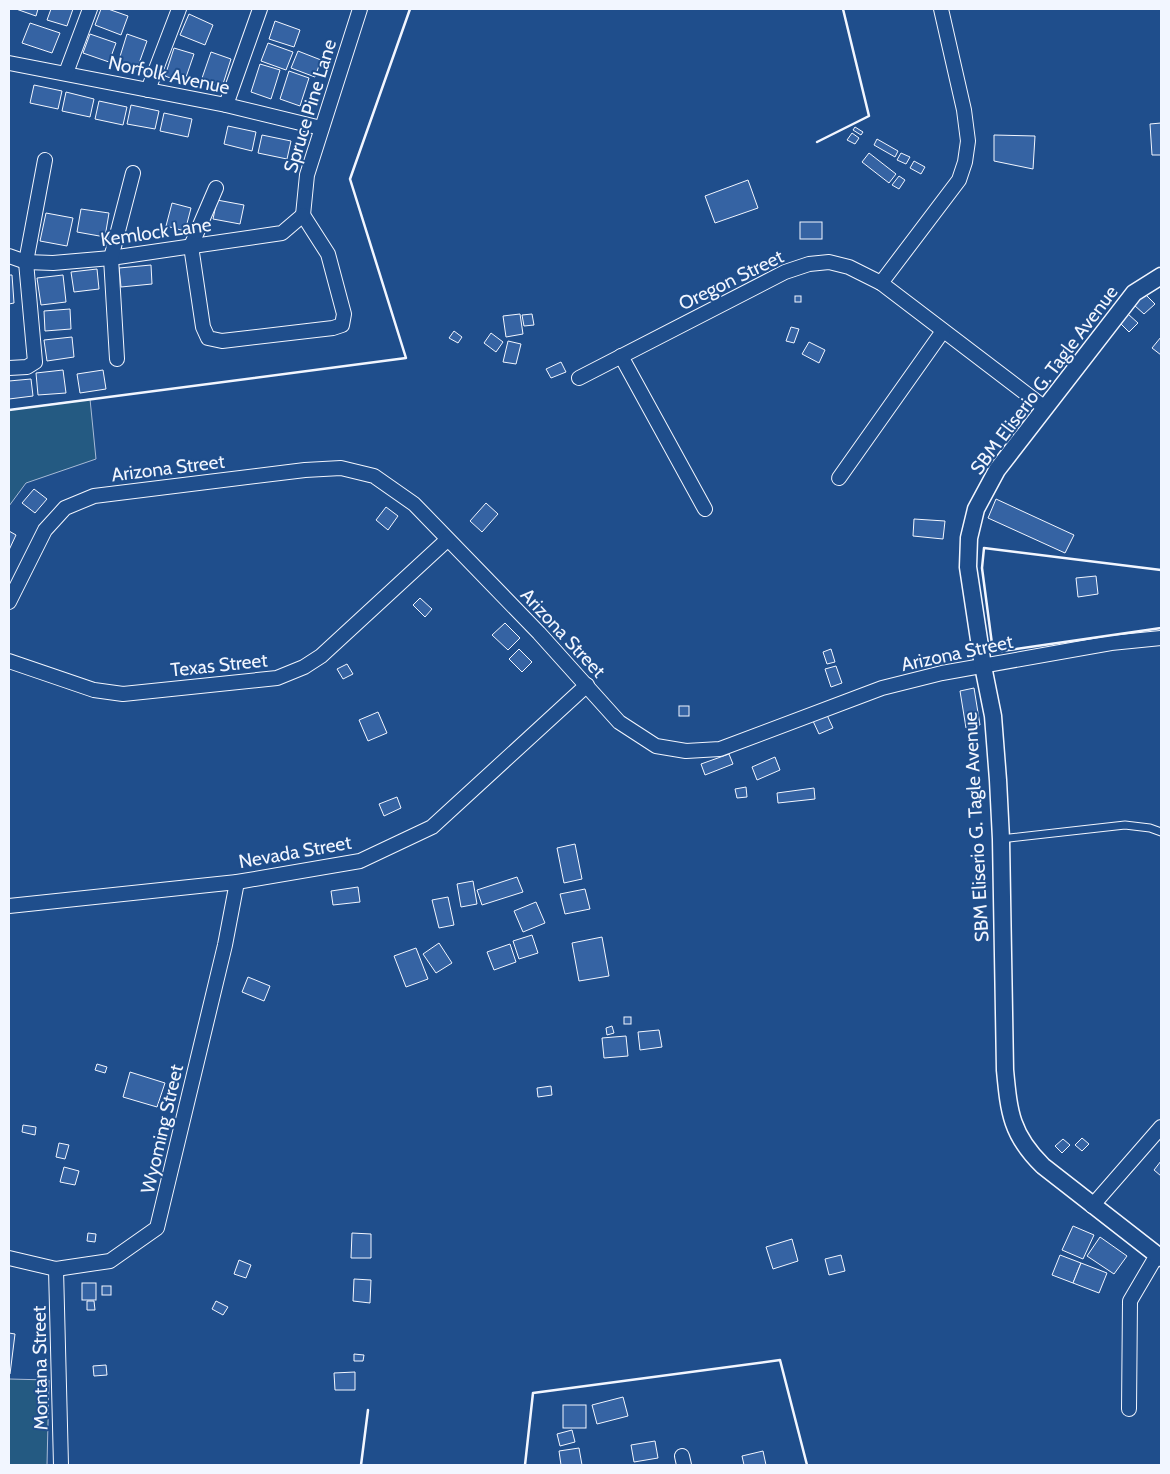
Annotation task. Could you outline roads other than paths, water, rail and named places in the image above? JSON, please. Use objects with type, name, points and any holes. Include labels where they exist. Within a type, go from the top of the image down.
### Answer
[{"type":"street","points":[[66,73],[90,9]]},
{"type":"street","points":[[148,90],[179,9]]},
{"type":"street","points":[[226,106],[260,9]]},
{"type":"street","name":"Spruce Pine Lane","points":[[303,215],[307,175],[360,9]]},
{"type":"street","points":[[881,284],[959,180],[965,162],[968,141],[964,110],[941,9]]},
{"type":"street","name":"Norfolk Avenue","points":[[9,63],[226,106],[321,128]]},
{"type":"street","points":[[9,368],[27,367],[35,362],[26,262],[45,160]]},
{"type":"street","points":[[117,359],[111,258],[133,173]]},
{"type":"street","points":[[216,188],[191,246],[203,327],[208,338],[222,341],[333,328],[342,325],[344,314],[328,254],[303,215]]},
{"type":"street","name":"Kemlock Lane","points":[[9,256],[26,262],[53,263],[111,258],[282,233],[303,215]]},
{"type":"street","name":"Oregon Street","points":[[579,378],[785,272],[809,264],[829,262],[849,266],[881,284],[1044,408]]},
{"type":"street","name":"SBM Eliserio G. Tagle Avenue","points":[[1159,1256],[1092,1206],[1043,1166],[1032,1155],[1018,1135],[1008,1107],[1005,1070],[1001,839],[993,716],[983,666],[968,567],[969,538],[976,509],[997,470],[1134,293],[1161,276]]},
{"type":"street","points":[[839,478],[943,331]]},
{"type":"street","points":[[621,356],[706,509]]},
{"type":"street","name":"Arizona Street","points":[[9,602],[45,530],[65,508],[94,496],[305,470],[341,468],[374,476],[414,504],[539,633],[619,722],[656,746],[686,752],[720,749],[882,688],[942,673],[1111,643],[1161,638]]},
{"type":"street","name":"Texas Street","points":[[9,661],[94,690],[122,694],[277,678],[304,667],[321,656],[447,540]]},
{"type":"street","name":"Nevada Street","points":[[9,906],[237,882],[360,861],[432,827],[587,685]]},
{"type":"street","name":"Wyoming Street","points":[[9,1258],[56,1269],[110,1262],[157,1228],[225,945],[237,882]]},
{"type":"street","points":[[1092,1206],[1161,1127]]},
{"type":"street","points":[[1129,1409],[1130,1301],[1159,1256]]},
{"type":"street","name":"Montana Street","points":[[56,1269],[61,1465]]},
{"type":"lane","points":[[1001,839],[1125,825],[1150,828],[1161,832]]}]
